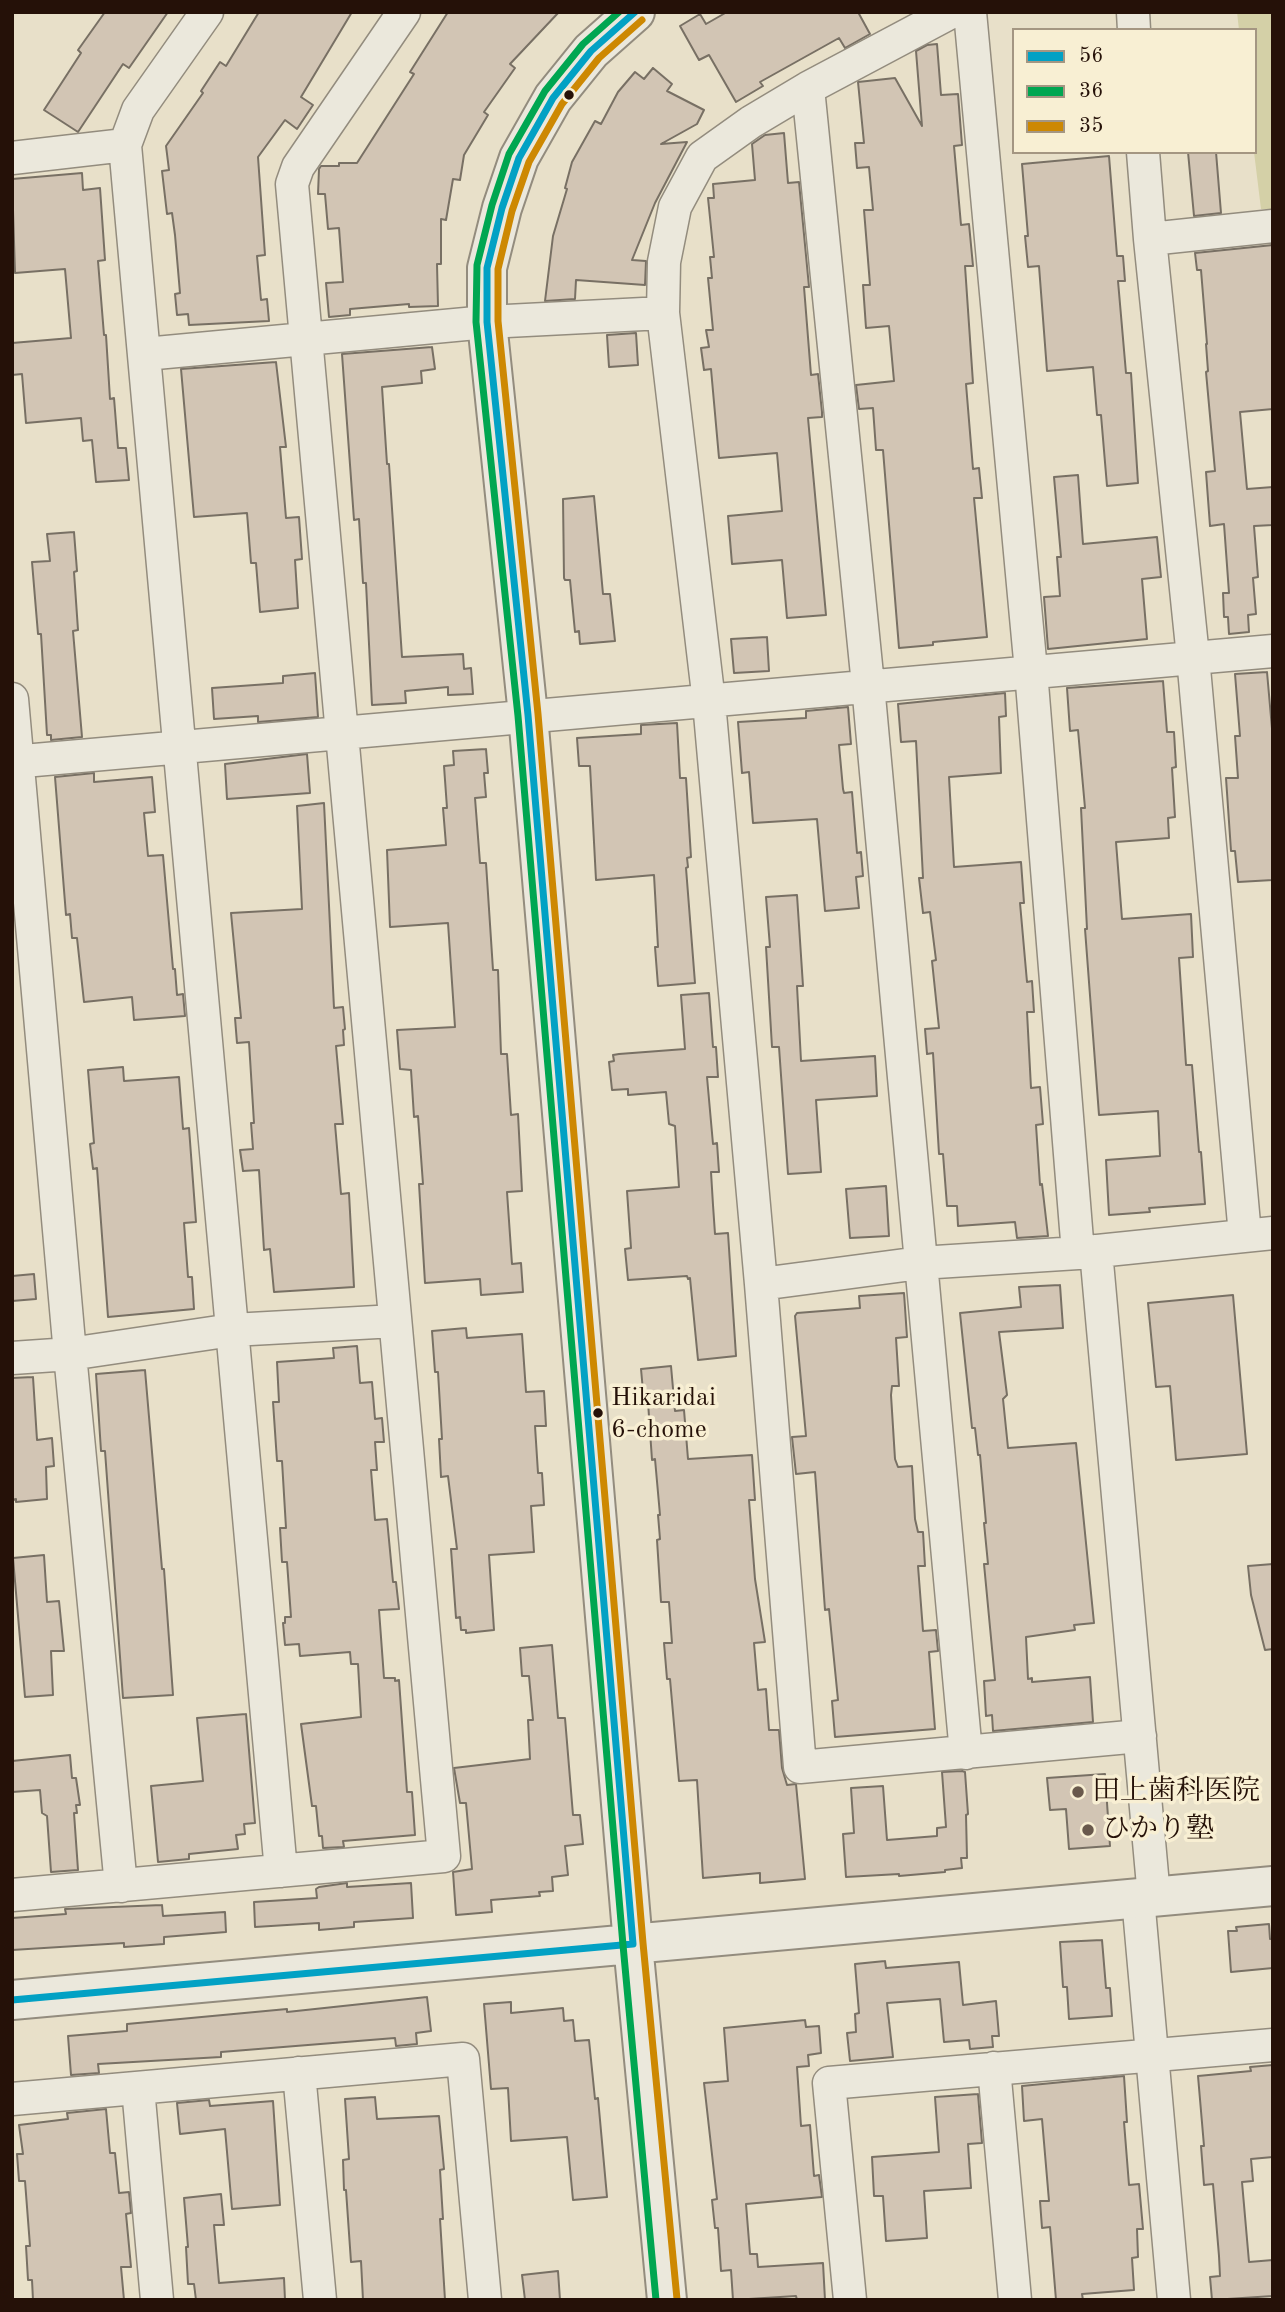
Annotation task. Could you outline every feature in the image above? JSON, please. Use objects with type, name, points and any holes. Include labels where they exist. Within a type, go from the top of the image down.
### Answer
[{"type":"street","points":[[208,12],[138,110],[125,145],[281,1871]]},
{"type":"street","points":[[12,1895],[444,1857],[292,184],[298,167],[404,12]]},
{"type":"street","points":[[635,12],[591,51],[553,98],[519,158],[502,208],[487,268],[487,322],[528,715],[633,1944],[667,2300]]},
{"type":"street","points":[[951,12],[808,88],[751,122],[702,157],[674,207],[664,262],[663,313],[709,702],[761,1284],[800,1767],[1140,1736]]},
{"type":"street","points":[[970,12],[1087,1252],[1140,1736],[1152,2055],[1174,2300]]},
{"type":"street","points":[[808,88],[868,685],[965,1753]]},
{"type":"street","points":[[12,158],[125,145]]},
{"type":"street","points":[[761,1284],[920,1264],[1087,1252],[1259,1234],[1193,657],[1143,154]]},
{"type":"street","points":[[1150,239],[1273,226]]},
{"type":"street","points":[[145,354],[487,322],[663,313]]},
{"type":"street","points":[[15,761],[1273,651]]},
{"type":"street","points":[[12,699],[15,761],[121,1886]]},
{"type":"street","points":[[12,1358],[70,1354],[232,1330],[395,1321]]},
{"type":"street","points":[[12,2000],[1273,1886]]},
{"type":"street","points":[[850,2300],[829,2083],[1273,2045]]},
{"type":"street","points":[[12,2099],[463,2059],[485,2300]]},
{"type":"street","points":[[994,2068],[1016,2300]]},
{"type":"street","points":[[299,2073],[320,2300]]},
{"type":"street","points":[[138,2088],[157,2300]]},
{"type":"shaded area","points":[[1237,12],[1273,12],[1273,209],[1261,209],[1254,154],[1257,154],[1257,28],[1239,28]]},
{"type":"building","points":[[105,12],[168,12],[129,68],[123,64],[78,132],[44,110],[81,53],[78,50]]},
{"type":"building","points":[[259,12],[352,12],[301,97],[313,105],[297,129],[285,120],[258,157],[265,255],[257,256],[261,300],[267,299],[269,321],[189,325],[188,314],[177,315],[175,294],[180,293],[175,235],[172,213],[167,214],[162,171],[169,170],[166,146],[203,93],[201,91],[220,62],[226,66]]},
{"type":"building","points":[[448,12],[559,12],[510,64],[515,68],[484,112],[488,115],[464,155],[460,180],[453,179],[446,220],[441,219],[441,264],[437,264],[438,306],[409,307],[409,304],[350,309],[350,315],[329,317],[326,283],[343,282],[339,228],[328,229],[325,194],[318,194],[319,169],[321,166],[339,166],[339,163],[357,163],[414,74],[410,72]]},
{"type":"building","points":[[727,12],[858,12],[870,34],[845,48],[839,38],[760,82],[763,86],[736,102],[709,55],[699,60],[680,26],[700,14],[706,24]]},
{"type":"building","points":[[937,44],[941,95],[958,94],[962,145],[954,146],[961,225],[969,224],[973,266],[965,266],[973,383],[966,384],[973,469],[979,468],[982,498],[974,498],[987,637],[899,648],[883,450],[876,450],[873,408],[859,409],[856,385],[894,381],[889,326],[866,328],[863,285],[870,285],[864,210],[873,210],[869,167],[857,168],[855,143],[864,143],[858,82],[895,78],[922,126],[916,51],[927,45]]},
{"type":"building","points":[[653,68],[672,84],[667,91],[704,110],[697,124],[661,144],[687,142],[655,203],[632,260],[646,261],[645,285],[576,280],[575,299],[545,301],[553,236],[572,162],[595,121],[601,124],[618,92],[635,72],[644,79]]},
{"type":"building","points":[[784,133],[788,183],[799,182],[809,287],[804,287],[811,375],[818,374],[822,412],[822,417],[808,418],[826,615],[787,618],[782,560],[732,564],[728,516],[782,511],[777,453],[719,458],[711,369],[704,370],[701,348],[709,347],[706,330],[713,330],[708,278],[712,278],[710,257],[714,257],[708,198],[714,198],[713,184],[755,180],[752,144],[765,135]]},
{"type":"building","points":[[1188,154],[1216,154],[1221,213],[1194,216]]},
{"type":"building","points":[[1109,156],[1117,256],[1123,256],[1125,281],[1118,281],[1126,373],[1131,373],[1138,483],[1107,486],[1101,415],[1097,415],[1093,367],[1047,371],[1039,266],[1028,267],[1022,164]]},
{"type":"building","points":[[82,173],[83,190],[100,188],[105,260],[98,261],[110,399],[114,398],[118,448],[126,448],[129,480],[96,482],[92,440],[83,441],[81,418],[26,423],[22,374],[12,375],[12,343],[71,338],[65,269],[15,273],[12,179]]},
{"type":"building","points":[[1273,245],[1273,409],[1240,412],[1247,489],[1273,487],[1273,525],[1254,526],[1258,577],[1253,578],[1256,614],[1248,615],[1249,632],[1229,634],[1228,617],[1224,617],[1223,593],[1229,593],[1224,524],[1210,526],[1206,472],[1215,471],[1201,270],[1197,270],[1195,253]]},
{"type":"building","points":[[636,333],[638,365],[609,367],[607,335]]},
{"type":"building","points":[[432,347],[435,369],[421,371],[422,383],[382,387],[402,657],[463,654],[464,669],[471,668],[473,694],[448,695],[448,687],[405,691],[406,703],[372,705],[366,583],[363,583],[359,519],[354,520],[342,354]]},
{"type":"building","points":[[276,362],[286,447],[280,447],[286,518],[299,517],[302,559],[295,560],[298,608],[260,612],[256,563],[251,563],[247,513],[194,517],[181,369]]},
{"type":"building","points":[[1078,475],[1083,544],[1157,537],[1161,577],[1142,579],[1147,639],[1048,649],[1044,597],[1060,596],[1057,557],[1061,557],[1054,477]]},
{"type":"building","points":[[594,496],[603,594],[610,594],[615,641],[580,644],[579,631],[575,632],[570,580],[564,578],[563,499]]},
{"type":"building","points":[[74,532],[78,630],[73,631],[82,737],[51,740],[51,735],[47,735],[41,634],[38,634],[32,562],[50,561],[47,534]]},
{"type":"building","points":[[767,637],[769,671],[734,673],[731,639]]},
{"type":"building","points":[[1267,672],[1273,740],[1273,880],[1238,882],[1235,851],[1231,851],[1226,778],[1238,778],[1235,736],[1240,736],[1235,674]]},
{"type":"building","points":[[315,673],[318,717],[258,722],[258,716],[214,719],[212,688],[283,683],[283,676]]},
{"type":"building","points":[[1163,681],[1167,732],[1174,732],[1176,767],[1172,768],[1175,817],[1168,818],[1169,838],[1116,842],[1122,919],[1191,914],[1193,957],[1179,958],[1186,1065],[1192,1065],[1205,1204],[1149,1208],[1150,1212],[1109,1215],[1106,1160],[1160,1156],[1158,1111],[1099,1115],[1085,929],[1081,808],[1085,808],[1078,730],[1070,731],[1067,688]]},
{"type":"building","points":[[1005,693],[1006,716],[999,717],[1001,773],[949,777],[954,867],[1021,862],[1024,903],[1020,903],[1027,982],[1032,981],[1034,1012],[1027,1012],[1031,1088],[1040,1087],[1043,1124],[1036,1125],[1040,1185],[1042,1184],[1048,1236],[1017,1238],[1015,1222],[958,1226],[957,1206],[947,1206],[943,1154],[939,1154],[933,1053],[927,1054],[925,1029],[939,1028],[932,961],[936,960],[930,912],[923,913],[919,878],[923,878],[916,741],[901,742],[898,704]]},
{"type":"building","points":[[848,707],[851,744],[839,745],[844,793],[852,792],[857,853],[861,852],[863,876],[856,877],[859,908],[825,911],[817,819],[753,823],[749,772],[742,773],[738,722],[806,718],[806,711]]},
{"type":"building","points":[[677,723],[680,778],[686,778],[691,857],[687,858],[686,868],[695,983],[658,986],[654,875],[596,880],[590,766],[579,766],[577,738],[641,734],[641,725]]},
{"type":"building","points":[[486,749],[486,797],[475,798],[480,863],[486,863],[493,970],[498,970],[501,1054],[507,1054],[511,1115],[518,1114],[522,1191],[507,1192],[512,1264],[521,1263],[523,1292],[481,1295],[480,1279],[425,1283],[419,1184],[423,1184],[418,1116],[414,1117],[411,1070],[400,1069],[397,1030],[455,1027],[448,923],[390,927],[387,850],[446,845],[444,766],[454,765],[453,751]]},
{"type":"building","points":[[307,754],[310,793],[227,799],[225,764]]},
{"type":"building","points":[[94,773],[94,782],[152,777],[155,812],[144,813],[148,856],[163,855],[173,969],[177,995],[183,994],[185,1016],[134,1020],[132,997],[84,1002],[77,938],[72,938],[70,914],[66,915],[55,777]]},
{"type":"building","points":[[324,803],[334,1008],[343,1007],[345,1029],[344,1045],[336,1046],[343,1124],[335,1124],[341,1194],[349,1193],[354,1287],[274,1292],[270,1249],[264,1250],[259,1170],[243,1171],[240,1150],[253,1149],[251,1123],[254,1123],[249,1042],[237,1043],[235,1018],[241,1018],[231,913],[302,909],[297,806]]},
{"type":"building","points":[[797,895],[803,986],[797,986],[801,1061],[875,1056],[877,1096],[816,1100],[821,1172],[788,1174],[779,1047],[772,1047],[766,897]]},
{"type":"building","points":[[709,993],[718,1077],[707,1077],[713,1144],[717,1143],[719,1172],[711,1172],[715,1234],[728,1233],[736,1356],[698,1360],[690,1278],[628,1280],[625,1249],[631,1248],[627,1191],[679,1187],[675,1126],[669,1124],[666,1092],[628,1095],[628,1089],[612,1090],[609,1062],[614,1061],[613,1055],[685,1049],[681,995]]},
{"type":"building","points":[[123,1067],[124,1081],[179,1077],[183,1129],[189,1128],[196,1222],[184,1223],[188,1277],[192,1277],[194,1309],[108,1317],[97,1168],[93,1169],[90,1144],[94,1143],[88,1070]]},
{"type":"building","points":[[886,1186],[889,1236],[850,1238],[846,1189]]},
{"type":"building","points":[[34,1274],[36,1299],[12,1301],[12,1276]]},
{"type":"building","points":[[1060,1285],[1063,1328],[999,1332],[1007,1395],[1003,1399],[1008,1448],[1076,1443],[1094,1623],[1074,1625],[1075,1630],[1026,1637],[1028,1679],[1032,1678],[1032,1682],[1090,1677],[1093,1722],[993,1731],[992,1715],[986,1716],[984,1681],[995,1680],[984,1564],[988,1564],[986,1523],[980,1455],[975,1428],[972,1428],[960,1313],[1021,1307],[1019,1287]]},
{"type":"building","points":[[904,1293],[907,1337],[896,1338],[899,1386],[892,1386],[891,1395],[895,1459],[898,1467],[912,1466],[915,1519],[918,1532],[923,1532],[925,1566],[918,1566],[923,1631],[936,1630],[938,1651],[929,1652],[935,1729],[835,1737],[832,1701],[838,1700],[829,1609],[825,1610],[815,1472],[796,1474],[792,1437],[806,1436],[795,1316],[797,1313],[860,1308],[859,1296]]},
{"type":"building","points":[[1233,1295],[1247,1454],[1176,1460],[1170,1386],[1156,1387],[1148,1303]]},
{"type":"building","points":[[466,1328],[467,1338],[522,1334],[526,1392],[544,1391],[546,1426],[535,1426],[538,1473],[542,1473],[544,1505],[531,1506],[534,1552],[489,1555],[494,1630],[466,1633],[466,1630],[461,1630],[460,1617],[456,1618],[451,1549],[457,1549],[448,1476],[441,1477],[438,1372],[435,1372],[432,1331]]},
{"type":"building","points":[[357,1346],[360,1383],[372,1382],[375,1419],[382,1418],[384,1442],[375,1442],[377,1470],[371,1470],[375,1520],[387,1519],[393,1582],[396,1582],[399,1609],[379,1610],[384,1678],[399,1680],[407,1792],[412,1792],[415,1835],[343,1841],[344,1847],[323,1848],[316,1806],[312,1806],[301,1724],[361,1717],[358,1664],[351,1664],[350,1652],[300,1656],[299,1644],[285,1645],[283,1623],[285,1617],[291,1617],[287,1562],[282,1562],[280,1528],[286,1528],[282,1461],[277,1461],[273,1402],[279,1402],[277,1362],[334,1358],[333,1348]]},
{"type":"building","points":[[671,1366],[675,1411],[684,1410],[688,1459],[752,1455],[755,1500],[749,1500],[755,1579],[765,1642],[754,1643],[758,1690],[766,1689],[769,1730],[779,1730],[782,1768],[787,1785],[796,1784],[805,1879],[760,1883],[760,1873],[703,1878],[697,1780],[679,1781],[664,1643],[672,1643],[669,1602],[661,1602],[657,1540],[660,1539],[660,1515],[655,1459],[652,1460],[648,1402],[644,1402],[641,1369]]},
{"type":"building","points":[[145,1370],[173,1695],[123,1698],[105,1451],[101,1451],[96,1374]]},
{"type":"building","points":[[33,1377],[37,1440],[52,1438],[54,1466],[46,1467],[47,1499],[16,1502],[16,1499],[12,1500],[12,1378]]},
{"type":"building","points":[[44,1555],[47,1602],[59,1601],[64,1651],[51,1651],[53,1695],[25,1697],[13,1558]]},
{"type":"building","points":[[1273,1564],[1273,1649],[1265,1650],[1251,1595],[1248,1566]]},
{"type":"building","points":[[552,1645],[558,1718],[565,1718],[573,1815],[580,1815],[583,1844],[565,1846],[568,1875],[552,1877],[553,1891],[539,1892],[540,1896],[491,1900],[492,1912],[456,1915],[453,1872],[472,1869],[466,1803],[460,1803],[454,1768],[530,1759],[528,1720],[533,1720],[529,1676],[522,1676],[520,1648]]},
{"type":"building","points":[[246,1714],[255,1823],[244,1824],[245,1834],[236,1835],[238,1849],[189,1854],[189,1859],[158,1862],[151,1786],[203,1781],[197,1718]]},
{"type":"building","points":[[70,1755],[72,1778],[76,1778],[80,1805],[76,1805],[77,1813],[74,1813],[78,1870],[51,1872],[47,1816],[42,1813],[40,1790],[12,1792],[12,1761]]},
{"type":"building","points":[[942,1772],[965,1772],[968,1814],[967,1858],[961,1858],[962,1868],[899,1876],[846,1877],[843,1834],[854,1833],[851,1788],[883,1786],[887,1840],[937,1836],[937,1828],[946,1827]]},
{"type":"building","points":[[1105,1774],[1110,1846],[1069,1849],[1066,1809],[1050,1810],[1047,1778]]},
{"type":"building","points":[[347,1883],[347,1887],[411,1883],[413,1918],[354,1922],[354,1927],[319,1930],[319,1923],[255,1927],[254,1902],[317,1898],[316,1889],[319,1887]]},
{"type":"building","points":[[162,1905],[163,1916],[225,1912],[226,1932],[164,1937],[164,1944],[124,1947],[124,1943],[12,1950],[12,1918],[66,1914],[65,1909]]},
{"type":"building","points":[[1269,1924],[1270,1939],[1273,1939],[1273,1968],[1231,1972],[1228,1931],[1237,1931],[1236,1927]]},
{"type":"building","points":[[1102,1940],[1106,1988],[1110,1988],[1112,2016],[1069,2019],[1067,1987],[1063,1987],[1060,1942]]},
{"type":"building","points":[[885,1961],[886,1968],[959,1962],[963,2005],[996,2001],[999,2036],[992,2036],[993,2047],[970,2049],[969,2040],[944,2042],[940,1999],[887,2003],[893,2057],[850,2061],[847,2033],[856,2032],[855,2014],[859,2013],[855,1964]]},
{"type":"building","points":[[427,1997],[431,2031],[416,2033],[417,2044],[396,2046],[395,2038],[221,2052],[221,2057],[98,2064],[99,2073],[71,2075],[68,2036],[127,2031],[127,2024],[287,2009],[287,2012]]},
{"type":"building","points":[[511,2002],[511,2013],[563,2008],[564,2021],[573,2020],[575,2041],[589,2040],[595,2099],[598,2098],[607,2197],[573,2200],[567,2137],[511,2141],[508,2088],[491,2089],[484,2004]]},
{"type":"building","points":[[805,2020],[806,2027],[819,2026],[821,2053],[808,2055],[809,2066],[797,2067],[801,2126],[810,2125],[814,2176],[819,2175],[822,2197],[746,2204],[750,2254],[757,2254],[758,2267],[823,2263],[825,2300],[797,2300],[796,2296],[733,2300],[731,2270],[721,2271],[718,2228],[715,2228],[712,2200],[717,2199],[704,2083],[728,2081],[724,2028]]},
{"type":"building","points":[[1273,2065],[1273,2157],[1251,2159],[1253,2181],[1242,2182],[1249,2262],[1273,2260],[1273,2296],[1212,2300],[1210,2277],[1220,2276],[1219,2256],[1213,2184],[1204,2185],[1201,2146],[1204,2146],[1198,2076],[1251,2071],[1250,2067]]},
{"type":"building","points":[[1124,2076],[1127,2122],[1124,2122],[1129,2185],[1139,2184],[1143,2229],[1137,2229],[1138,2257],[1132,2258],[1134,2290],[1082,2294],[1083,2300],[1056,2300],[1050,2227],[1042,2228],[1040,2201],[1049,2201],[1042,2119],[1024,2121],[1022,2086]]},
{"type":"building","points":[[978,2094],[982,2143],[968,2144],[971,2188],[924,2191],[927,2238],[886,2241],[883,2196],[874,2196],[872,2157],[939,2152],[935,2097]]},
{"type":"building","points":[[375,2097],[377,2119],[439,2116],[444,2169],[440,2170],[443,2219],[440,2219],[445,2300],[363,2300],[361,2261],[351,2262],[344,2190],[343,2160],[349,2159],[345,2099]]},
{"type":"building","points":[[209,2100],[210,2106],[273,2101],[280,2205],[232,2209],[225,2129],[180,2134],[177,2103]]},
{"type":"building","points":[[106,2109],[110,2153],[115,2153],[119,2193],[129,2192],[131,2213],[126,2214],[131,2267],[121,2267],[124,2300],[33,2300],[32,2280],[28,2280],[26,2246],[30,2246],[25,2181],[19,2181],[17,2154],[23,2154],[19,2125],[68,2119],[67,2113]]},
{"type":"building","points":[[221,2194],[224,2225],[214,2225],[219,2283],[284,2278],[285,2300],[196,2300],[194,2284],[188,2284],[184,2198]]},
{"type":"building","points":[[558,2271],[560,2300],[525,2300],[522,2275]]},
{"type":"transit line","name":"36","points":[[619,12],[583,44],[545,91],[509,154],[492,205],[477,265],[476,322],[518,716],[656,2300]]},
{"type":"transit line","name":"56","points":[[633,1944],[528,715],[487,322],[487,268],[502,208],[519,158],[553,98],[591,51],[635,12]]},
{"type":"transit line","name":"35","points":[[642,20],[599,58],[562,104],[529,162],[512,211],[498,269],[498,321],[538,714],[643,1943],[677,2299]]},
{"type":"transit line","name":"56","points":[[12,2000],[633,1944]]},
{"type":"place","name":"Hikaridai 6-chome","points":[[598,1413]]},
{"type":"place","name":"田上歯科医院","points":[[1078,1792]]},
{"type":"place","name":"ひかり塾","points":[[1088,1830]]}]
